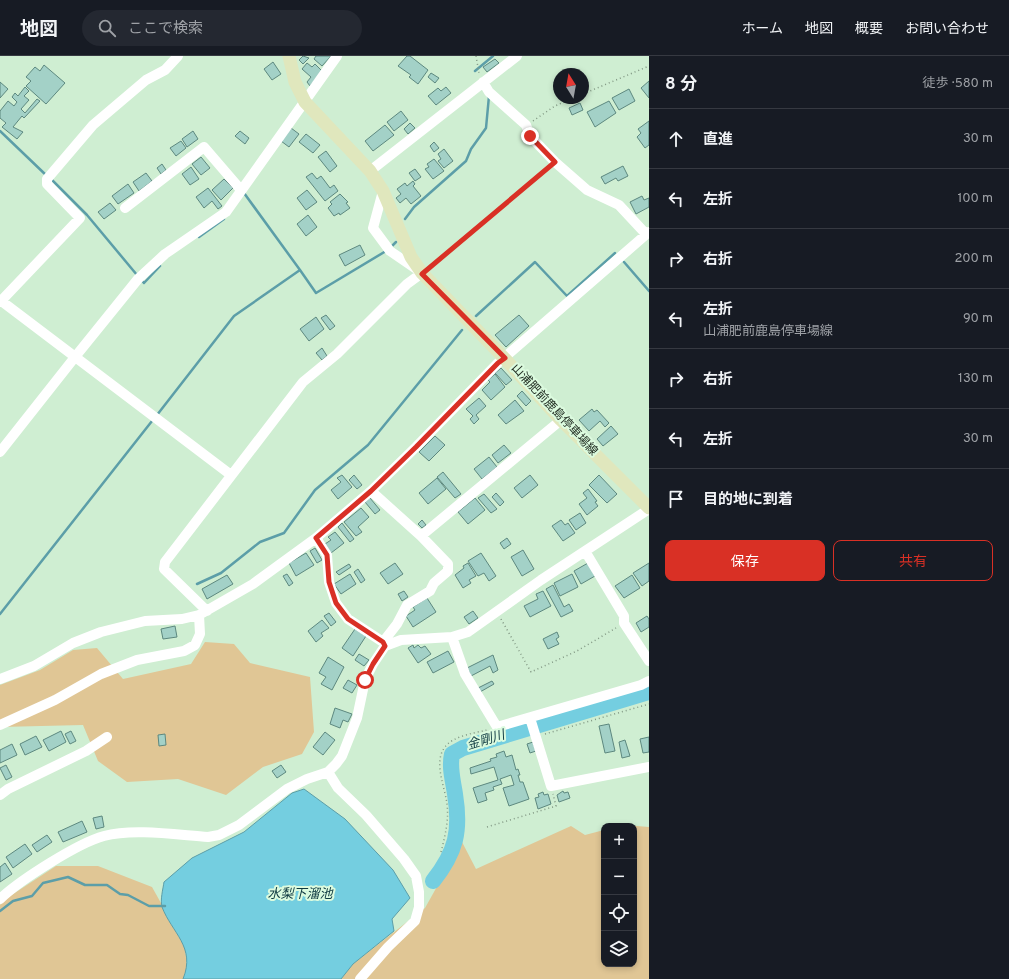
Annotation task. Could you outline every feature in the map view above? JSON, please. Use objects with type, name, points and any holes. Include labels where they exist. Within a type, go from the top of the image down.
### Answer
[{"type":"main road","name":"山浦肥前鹿島停車場線","points":[[289,56],[295,82],[305,102],[370,171],[383,191],[411,257],[422,274],[505,358],[561,420],[649,508]]},
{"type":"street","points":[[178,56],[165,70],[146,80],[93,125],[49,177],[47,184],[80,218],[0,301],[75,356],[231,476]]},
{"type":"street","points":[[0,452],[75,356],[140,278],[165,254],[226,212],[338,56]]},
{"type":"street","points":[[370,171],[517,56]]},
{"type":"street","points":[[0,679],[34,666],[73,643],[101,632],[145,621],[182,619],[203,613],[253,584],[316,538],[371,491],[498,363],[648,233],[619,205],[587,190],[555,162],[530,136],[526,125],[489,92],[484,82]]},
{"type":"street","points":[[125,208],[204,147],[241,190]]},
{"type":"street","points":[[0,725],[55,700],[100,674],[137,660],[184,651],[195,645],[200,634],[203,613],[164,569],[164,562],[304,382],[336,354],[407,284],[422,274],[388,249],[373,228],[383,191]]},
{"type":"street","points":[[421,536],[561,420]]},
{"type":"street","points":[[0,899],[42,869],[90,841],[105,835],[138,833],[208,837],[219,835],[239,825],[287,789],[306,779],[328,772],[342,756],[357,718],[365,680],[407,605],[430,591],[434,583],[448,571],[448,564],[421,536],[371,491]]},
{"type":"street","points":[[316,538],[327,555],[329,582],[336,603],[348,619],[384,644],[414,638],[452,637],[468,632],[541,580],[649,508]]},
{"type":"street","points":[[585,551],[624,616],[624,623],[649,661]]},
{"type":"street","points":[[452,637],[465,674],[497,727],[641,685],[649,681]]},
{"type":"street","points":[[530,718],[551,786],[649,767]]},
{"type":"street","points":[[0,795],[8,789],[86,751],[107,737]]},
{"type":"street","points":[[328,772],[338,788],[366,816],[404,859],[416,876],[419,892],[419,907],[415,921],[388,947],[360,979]]},
{"type":"path","points":[[476,56],[478,70]]},
{"type":"path","points":[[589,91],[649,66]]},
{"type":"path","points":[[526,125],[560,104]]},
{"type":"path","points":[[422,274],[555,162]]},
{"type":"path","points":[[497,612],[532,672],[577,651],[624,623]]},
{"type":"path","points":[[536,736],[649,704]]},
{"type":"path","points":[[441,852],[447,832],[447,804],[440,767],[441,754],[446,746],[457,738],[497,727]]},
{"type":"path","points":[[487,827],[556,806],[551,786]]},
{"type":"shaded area","points":[[205,642],[234,644],[250,663],[310,677],[314,732],[302,754],[263,767],[226,795],[178,779],[127,782],[98,761],[83,725],[0,727],[0,685],[40,670],[73,650],[97,648],[123,679],[191,664]]},
{"type":"shaded area","points":[[571,826],[585,835],[601,831],[601,967],[637,967],[637,826],[649,827],[649,979],[341,979],[353,964],[425,908],[462,842],[476,869]]},
{"type":"shaded area","points":[[56,866],[98,866],[152,887],[185,946],[187,970],[183,979],[0,979],[0,905],[7,898]]},
{"type":"water","name":"水梨下溜池","points":[[304,789],[345,819],[393,870],[410,898],[392,919],[394,931],[353,964],[341,979],[183,979],[187,958],[185,949],[166,916],[161,904],[164,882],[192,858],[244,832],[292,793]]},
{"type":"building","points":[[303,56],[309,58],[303,64],[299,60]]},
{"type":"building","points":[[316,56],[331,56],[322,66],[314,59]]},
{"type":"building","points":[[407,56],[410,56],[428,70],[418,84],[409,77],[411,75],[398,66]]},
{"type":"building","points":[[495,59],[499,63],[487,72],[483,67]]},
{"type":"building","points":[[273,62],[281,74],[272,80],[264,69]]},
{"type":"building","points":[[307,63],[312,67],[315,64],[322,71],[310,86],[307,82],[311,77],[302,69]]},
{"type":"building","points":[[44,65],[65,83],[46,104],[26,86],[31,81],[26,77],[35,67],[40,71]]},
{"type":"building","points":[[431,73],[439,78],[435,83],[428,77]]},
{"type":"building","points":[[649,81],[649,98],[641,88]]},
{"type":"building","points":[[0,82],[8,89],[0,98]]},
{"type":"building","points":[[25,87],[29,91],[24,96],[29,100],[21,109],[25,113],[37,99],[40,101],[24,118],[22,116],[13,127],[23,132],[17,139],[2,127],[6,123],[0,118],[0,111],[8,101],[14,106],[17,102],[12,97],[15,93],[18,96]]},
{"type":"building","points":[[446,87],[451,93],[436,105],[428,96],[438,88],[441,91]]},
{"type":"building","points":[[629,89],[635,101],[619,110],[612,98]]},
{"type":"building","points":[[609,101],[616,113],[595,127],[587,112]]},
{"type":"building","points":[[580,104],[583,110],[572,115],[569,108]]},
{"type":"building","points":[[401,111],[408,120],[394,131],[387,122]]},
{"type":"building","points":[[649,121],[649,145],[645,148],[637,137],[641,133],[638,129]]},
{"type":"building","points":[[410,123],[415,128],[408,134],[404,129]]},
{"type":"building","points":[[385,125],[394,135],[373,151],[365,141]]},
{"type":"building","points":[[291,128],[299,134],[289,147],[281,141]]},
{"type":"building","points":[[193,131],[198,139],[187,147],[182,139]]},
{"type":"building","points":[[240,131],[249,138],[245,144],[235,136]]},
{"type":"building","points":[[306,134],[320,145],[313,153],[299,142]]},
{"type":"building","points":[[181,141],[186,148],[176,156],[170,148]]},
{"type":"building","points":[[434,142],[439,148],[434,152],[430,146]]},
{"type":"building","points":[[444,149],[453,161],[444,168],[438,161],[441,159],[438,154]]},
{"type":"building","points":[[326,151],[337,166],[330,172],[318,157]]},
{"type":"building","points":[[201,157],[210,168],[201,175],[192,164]]},
{"type":"building","points":[[434,159],[444,171],[433,179],[425,169],[429,167],[427,164]]},
{"type":"building","points":[[162,164],[166,170],[161,174],[157,168]]},
{"type":"building","points":[[623,166],[628,176],[618,181],[616,178],[605,184],[601,177]]},
{"type":"building","points":[[191,167],[199,179],[190,185],[182,174]]},
{"type":"building","points":[[415,169],[421,177],[415,181],[409,173]]},
{"type":"building","points":[[146,173],[152,181],[139,191],[133,182]]},
{"type":"building","points":[[312,173],[317,179],[321,176],[330,188],[334,185],[338,191],[325,201],[306,177]]},
{"type":"building","points":[[224,179],[233,188],[221,200],[212,190]]},
{"type":"building","points":[[413,181],[415,184],[413,186],[421,196],[411,204],[406,198],[400,203],[396,198],[401,194],[397,189],[405,183],[407,186]]},
{"type":"building","points":[[128,184],[134,193],[118,204],[112,196]]},
{"type":"building","points":[[208,188],[222,206],[218,209],[212,201],[204,208],[196,197]]},
{"type":"building","points":[[307,190],[317,202],[306,210],[297,198]]},
{"type":"building","points":[[340,194],[348,202],[346,203],[350,208],[340,215],[339,213],[334,216],[328,208],[332,204],[330,202]]},
{"type":"building","points":[[642,196],[644,200],[649,198],[649,207],[636,214],[630,202]]},
{"type":"building","points":[[110,203],[116,210],[104,219],[98,212]]},
{"type":"building","points":[[308,215],[317,227],[306,236],[297,224]]},
{"type":"building","points":[[360,245],[365,255],[345,266],[339,255]]},
{"type":"building","points":[[326,315],[335,326],[330,330],[321,318]]},
{"type":"building","points":[[519,315],[529,326],[506,347],[495,335]]},
{"type":"building","points":[[316,317],[324,329],[309,341],[300,329]]},
{"type":"building","points":[[322,348],[327,356],[322,360],[316,353]]},
{"type":"building","points":[[501,368],[512,380],[506,385],[495,373]]},
{"type":"building","points":[[495,374],[505,387],[491,400],[482,390],[490,382],[488,380]]},
{"type":"building","points":[[522,391],[531,401],[526,406],[517,396]]},
{"type":"building","points":[[479,398],[486,406],[476,415],[479,419],[474,424],[470,419],[473,416],[466,409]]},
{"type":"building","points":[[515,400],[524,411],[506,424],[498,415]]},
{"type":"building","points":[[592,409],[594,412],[597,410],[609,423],[605,427],[600,421],[589,431],[579,420]]},
{"type":"building","points":[[611,426],[618,434],[603,446],[597,439]]},
{"type":"building","points":[[435,436],[445,445],[429,461],[419,452]]},
{"type":"building","points":[[504,445],[511,453],[498,463],[492,455]]},
{"type":"building","points":[[489,457],[497,467],[482,479],[474,469]]},
{"type":"building","points":[[443,472],[461,494],[455,498],[437,477]]},
{"type":"building","points":[[342,475],[352,487],[338,499],[331,490],[341,482],[337,478]]},
{"type":"building","points":[[354,475],[362,485],[357,489],[349,480]]},
{"type":"building","points":[[530,475],[538,485],[522,498],[514,488]]},
{"type":"building","points":[[599,475],[617,494],[607,503],[589,485]]},
{"type":"building","points":[[437,478],[446,489],[428,504],[419,493]]},
{"type":"building","points":[[588,489],[597,501],[595,502],[598,506],[587,515],[579,504],[587,498],[583,493]]},
{"type":"building","points":[[496,493],[504,502],[500,506],[492,497]]},
{"type":"building","points":[[484,494],[497,509],[491,513],[478,498]]},
{"type":"building","points":[[370,498],[380,510],[375,514],[365,502]]},
{"type":"building","points":[[475,498],[485,510],[468,524],[458,512]]},
{"type":"building","points":[[361,508],[369,517],[358,527],[362,532],[356,536],[344,522]]},
{"type":"building","points":[[580,513],[586,523],[576,530],[569,520]]},
{"type":"building","points":[[422,520],[426,525],[422,528],[418,524]]},
{"type":"building","points":[[561,520],[565,525],[568,523],[575,533],[563,541],[552,526]]},
{"type":"building","points":[[342,523],[354,539],[350,542],[338,527]]},
{"type":"building","points":[[335,532],[344,543],[331,553],[325,544],[331,540],[328,537]]},
{"type":"building","points":[[507,538],[511,544],[504,549],[500,543]]},
{"type":"building","points":[[315,548],[322,560],[317,563],[310,551]]},
{"type":"building","points":[[523,550],[534,569],[522,576],[511,557]]},
{"type":"building","points":[[306,553],[314,565],[296,576],[289,563]]},
{"type":"building","points":[[481,553],[496,576],[489,581],[484,573],[478,576],[468,561]]},
{"type":"building","points":[[395,563],[403,574],[388,584],[380,573]]},
{"type":"building","points":[[468,563],[476,576],[469,580],[471,583],[463,588],[455,575]]},
{"type":"building","points":[[588,563],[595,576],[581,584],[574,571]]},
{"type":"building","points":[[649,563],[649,581],[642,586],[633,573]]},
{"type":"building","points":[[349,564],[351,567],[339,575],[336,572]]},
{"type":"building","points":[[358,569],[365,580],[361,583],[354,572]]},
{"type":"building","points":[[287,574],[293,583],[289,586],[283,576]]},
{"type":"building","points":[[350,574],[356,584],[341,594],[334,584]]},
{"type":"building","points":[[572,574],[578,587],[560,596],[554,583]]},
{"type":"building","points":[[227,575],[233,584],[207,599],[202,589]]},
{"type":"building","points":[[632,575],[640,588],[624,598],[615,586]]},
{"type":"building","points":[[553,585],[564,607],[569,604],[573,611],[561,617],[546,589]]},
{"type":"building","points":[[404,591],[408,597],[402,601],[398,594]]},
{"type":"building","points":[[543,591],[551,606],[530,617],[524,606],[538,599],[536,594]]},
{"type":"building","points":[[427,598],[436,612],[413,627],[406,616],[415,610],[413,607]]},
{"type":"building","points":[[473,611],[478,618],[469,624],[464,617]]},
{"type":"building","points":[[329,613],[336,622],[331,626],[324,616]]},
{"type":"building","points":[[647,616],[649,619],[649,627],[641,632],[636,623]]},
{"type":"building","points":[[322,620],[329,628],[321,633],[323,636],[316,642],[308,631]]},
{"type":"building","points":[[175,626],[177,637],[163,639],[161,629]]},
{"type":"building","points":[[355,629],[366,636],[353,656],[342,648]]},
{"type":"building","points":[[557,632],[559,637],[556,639],[559,644],[548,649],[543,639]]},
{"type":"building","points":[[413,645],[414,648],[418,645],[421,648],[425,646],[431,654],[418,663],[408,648]]},
{"type":"building","points":[[448,651],[454,662],[433,673],[427,662]]},
{"type":"building","points":[[359,654],[369,660],[364,666],[355,660]]},
{"type":"building","points":[[493,655],[498,670],[493,673],[490,666],[471,676],[467,668]]},
{"type":"building","points":[[328,657],[344,667],[332,690],[321,684],[326,677],[319,673]]},
{"type":"building","points":[[348,680],[357,685],[352,693],[343,688]]},
{"type":"building","points":[[492,681],[494,684],[480,692],[478,688]]},
{"type":"building","points":[[335,708],[352,714],[348,722],[343,720],[340,728],[330,724]]},
{"type":"building","points":[[609,724],[615,751],[605,753],[599,726]]},
{"type":"building","points":[[61,731],[66,742],[49,751],[43,740]]},
{"type":"building","points":[[71,731],[76,741],[70,744],[65,734]]},
{"type":"building","points":[[325,732],[335,740],[323,755],[313,747]]},
{"type":"building","points":[[165,734],[166,745],[159,746],[158,735]]},
{"type":"building","points":[[36,736],[42,747],[25,755],[20,744]]},
{"type":"building","points":[[649,737],[649,752],[643,753],[640,739]]},
{"type":"building","points":[[625,740],[630,756],[622,758],[619,742]]},
{"type":"building","points":[[533,742],[536,751],[530,753],[527,744]]},
{"type":"building","points":[[12,744],[17,755],[0,763],[0,750]]},
{"type":"building","points":[[504,751],[506,757],[512,755],[516,770],[518,769],[520,775],[518,775],[520,782],[523,782],[529,799],[509,806],[503,788],[514,785],[511,775],[500,779],[502,784],[493,787],[494,790],[485,793],[487,800],[478,803],[473,788],[498,780],[494,767],[471,774],[470,768],[491,761],[490,759],[497,757],[496,754]]},
{"type":"building","points":[[6,765],[12,777],[6,780],[0,768]]},
{"type":"building","points":[[281,765],[286,772],[277,778],[272,771]]},
{"type":"building","points":[[563,791],[564,793],[568,792],[570,798],[559,802],[557,795]]},
{"type":"building","points":[[543,792],[544,795],[548,794],[551,804],[538,809],[535,798],[539,797],[538,794]]},
{"type":"building","points":[[102,816],[104,827],[96,829],[93,818]]},
{"type":"building","points":[[82,821],[87,832],[63,842],[58,832]]},
{"type":"building","points":[[47,835],[52,842],[37,852],[32,845]]},
{"type":"building","points":[[25,844],[32,854],[13,868],[6,857]]},
{"type":"building","points":[[5,863],[12,874],[0,882],[0,867]]},
{"type":"waterway","points":[[475,71],[493,56]]},
{"type":"waterway","points":[[405,219],[414,207],[466,161],[471,149],[486,128],[489,96]]},
{"type":"waterway","points":[[0,131],[47,176]]},
{"type":"waterway","points":[[51,179],[87,215],[137,275]]},
{"type":"waterway","points":[[244,193],[300,270]]},
{"type":"waterway","points":[[199,237],[224,219]]},
{"type":"waterway","points":[[390,248],[396,242]]},
{"type":"waterway","points":[[157,415],[234,316],[300,270],[316,293],[386,251]]},
{"type":"waterway","points":[[476,316],[535,262],[567,296],[615,253]]},
{"type":"waterway","points":[[624,262],[649,291]]},
{"type":"waterway","points":[[141,279],[144,283],[160,266]]},
{"type":"waterway","points":[[197,584],[221,573],[260,542],[284,533],[315,490],[368,445],[462,330]]},
{"type":"waterway","points":[[0,614],[152,421]]},
{"type":"waterway","name":"金剛川","points":[[433,881],[452,850],[457,830],[457,807],[451,769],[452,754],[463,748],[649,692]]},
{"type":"waterway","points":[[0,911],[13,901],[32,896],[43,883],[68,877],[85,885],[107,885],[120,894],[128,895],[149,906],[165,906]]},
{"type":"route","points":[[365,680],[373,664],[385,646],[383,642],[348,619],[336,603],[329,582],[329,564],[327,555],[316,538],[371,491],[498,363],[505,358],[422,274],[555,162],[530,136]]}]
